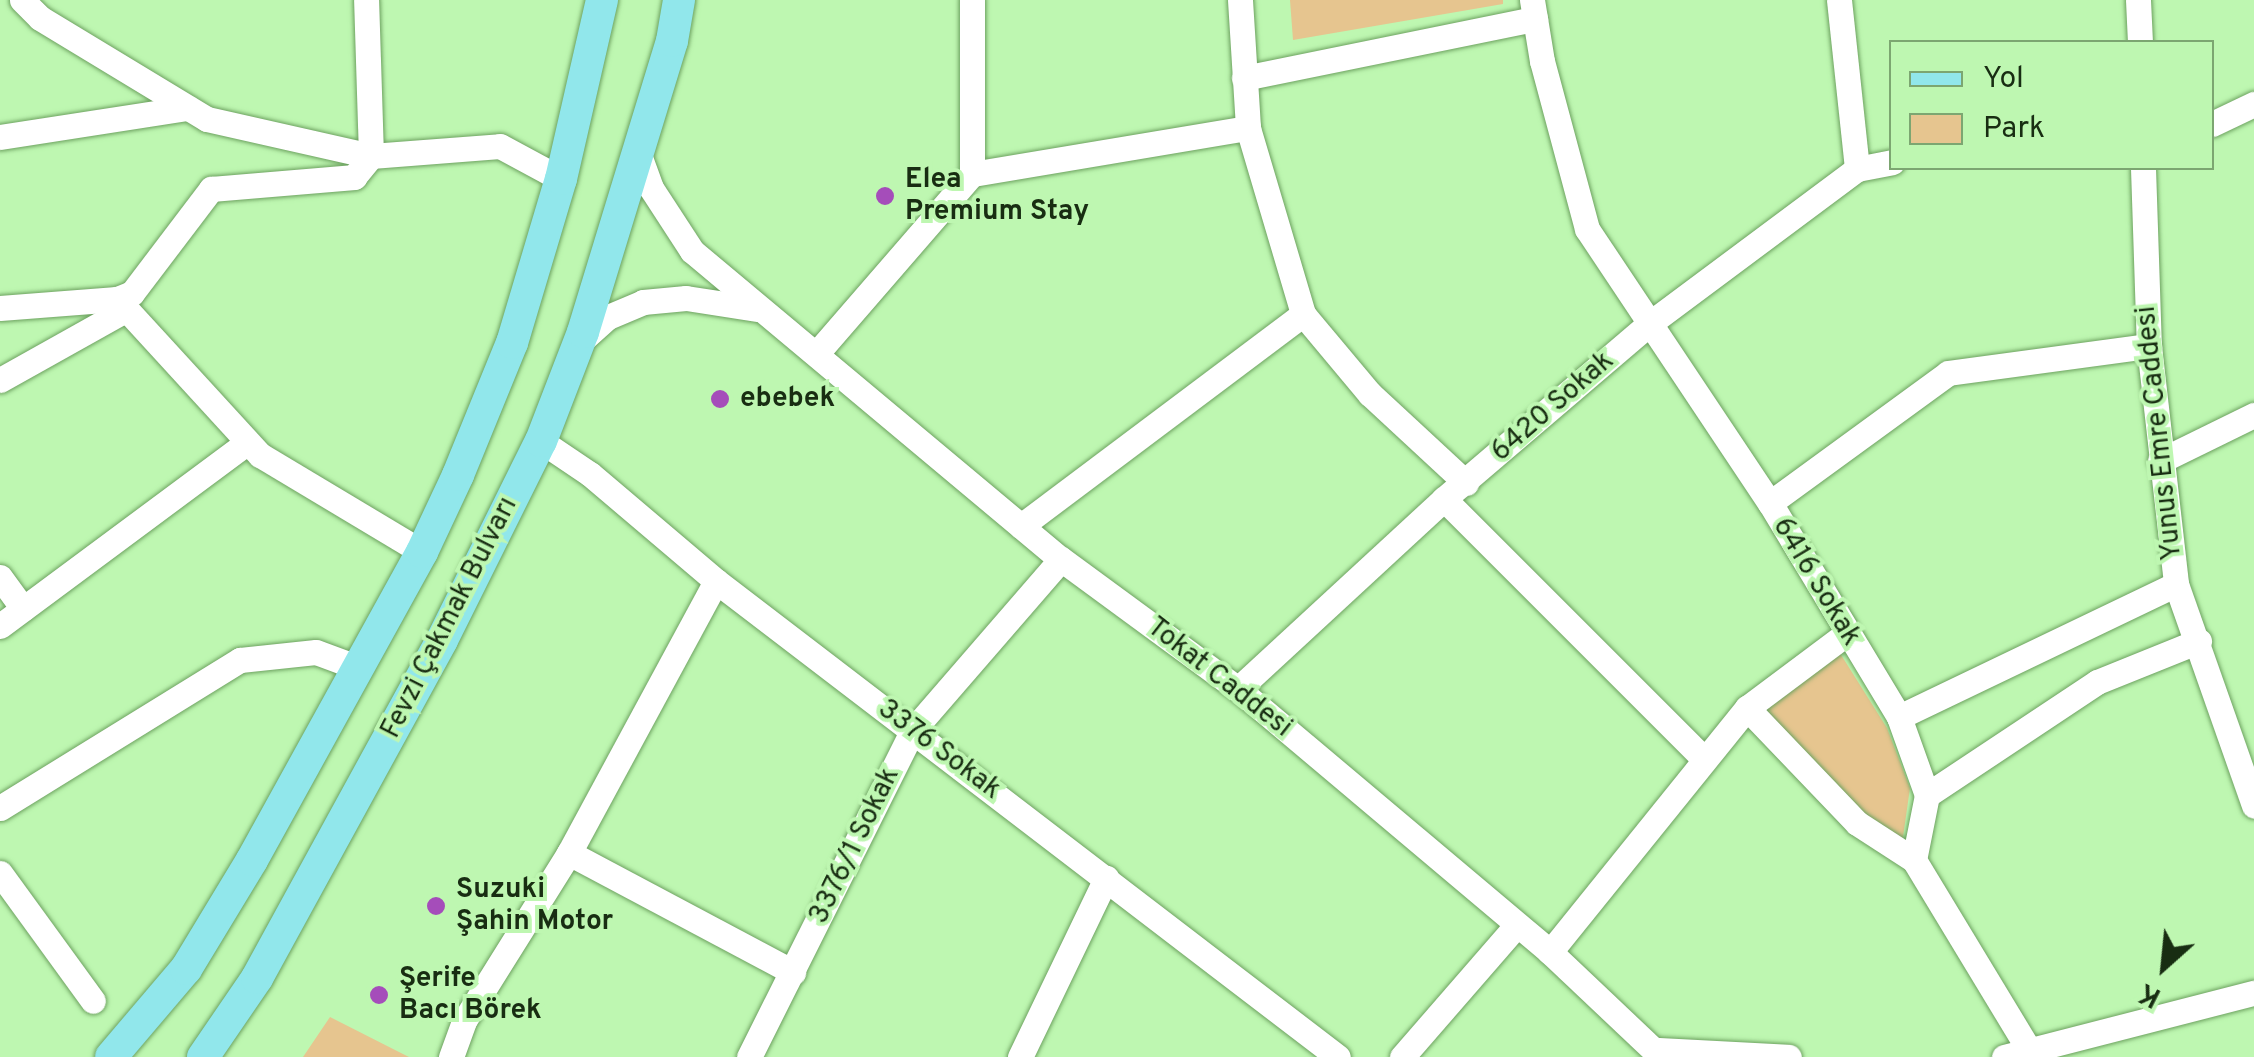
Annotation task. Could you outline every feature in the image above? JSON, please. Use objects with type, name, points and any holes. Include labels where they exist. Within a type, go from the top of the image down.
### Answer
[{"type":"main road","name":"Fevzi Çakmak Bulvarı","points":[[111,1057],[186,969],[422,552],[512,343],[561,179],[602,0]]},
{"type":"main road","name":"Fevzi Çakmak Bulvarı","points":[[203,1057],[232,1020],[442,640],[541,441],[578,343],[638,152],[672,40],[679,0]]},
{"type":"main road","points":[[232,1020],[232,1057]]},
{"type":"street","points":[[0,380],[122,304],[211,189],[354,177],[371,156],[366,0]]},
{"type":"street","points":[[972,0],[972,174]]},
{"type":"street","points":[[1240,0],[1248,128],[1303,314],[1370,394],[1466,483]]},
{"type":"street","points":[[1839,0],[1857,168]]},
{"type":"street","points":[[2138,0],[2140,40]]},
{"type":"street","points":[[31,2],[206,119],[371,156],[500,146],[561,179]]},
{"type":"street","points":[[1244,78],[1534,9]]},
{"type":"street","name":"6416 Sokak","points":[[1534,9],[1542,62],[1587,229],[1770,503],[1898,717],[1926,795]]},
{"type":"street","points":[[2214,123],[2254,104]]},
{"type":"street","points":[[0,137],[188,108]]},
{"type":"street","points":[[817,353],[972,174],[1248,128]]},
{"type":"street","name":"Tokat Caddesi","points":[[638,152],[650,188],[681,238],[1060,559],[1238,689],[1550,952],[1659,1053]]},
{"type":"street","name":"6420 Sokak","points":[[1238,689],[1444,499],[1648,324],[1857,168],[1889,163]]},
{"type":"street","name":"Yunus Emre Caddesi","points":[[2143,170],[2149,346],[2176,584],[2244,740],[2254,806]]},
{"type":"street","points":[[578,343],[608,317],[644,302],[686,298],[768,311]]},
{"type":"street","points":[[0,308],[122,304]]},
{"type":"street","points":[[122,304],[246,443],[378,529],[422,552]]},
{"type":"street","points":[[1020,526],[1303,314]]},
{"type":"street","points":[[1770,503],[1948,373],[2149,346]]},
{"type":"street","points":[[2160,461],[2254,415]]},
{"type":"street","name":"3376 Sokak","points":[[541,441],[590,474],[716,580],[1338,1057]]},
{"type":"street","points":[[0,626],[246,443]]},
{"type":"street","points":[[1444,499],[1703,758]]},
{"type":"street","name":"3376/1 Sokak","points":[[750,1057],[913,730],[1060,559]]},
{"type":"street","points":[[0,578],[23,609]]},
{"type":"street","points":[[452,1057],[464,1021],[570,853],[716,580]]},
{"type":"street","points":[[1898,717],[2176,584]]},
{"type":"street","points":[[1550,952],[1747,708],[1846,634]]},
{"type":"street","points":[[1914,860],[1926,795],[2096,682],[2199,641]]},
{"type":"street","points":[[0,808],[240,660],[316,652],[359,668]]},
{"type":"street","points":[[1747,708],[1857,823],[1914,860],[2032,1053]]},
{"type":"street","points":[[570,853],[793,972]]},
{"type":"street","points":[[0,873],[94,1001]]},
{"type":"street","points":[[1020,1057],[1106,878]]},
{"type":"street","points":[[1402,1057],[1516,926]]},
{"type":"street","points":[[2004,1057],[2032,1053],[2254,993]]},
{"type":"street","points":[[1659,1053],[1789,1057]]},
{"type":"green space","points":[[1290,0],[1503,0],[1503,4],[1293,40]]},
{"type":"green space","points":[[1838,650],[1887,728],[1910,788],[1902,844],[1862,815],[1763,709]]},
{"type":"green space","points":[[330,1017],[399,1052],[409,1057],[303,1057]]},
{"type":"place","name":"Elea Premium Stay","points":[[885,196]]},
{"type":"place","name":"ebebek","points":[[720,399]]},
{"type":"place","name":"Suzuki Şahin Motor","points":[[436,906]]},
{"type":"place","name":"Şerife Bacı Börek","points":[[379,995]]}]
